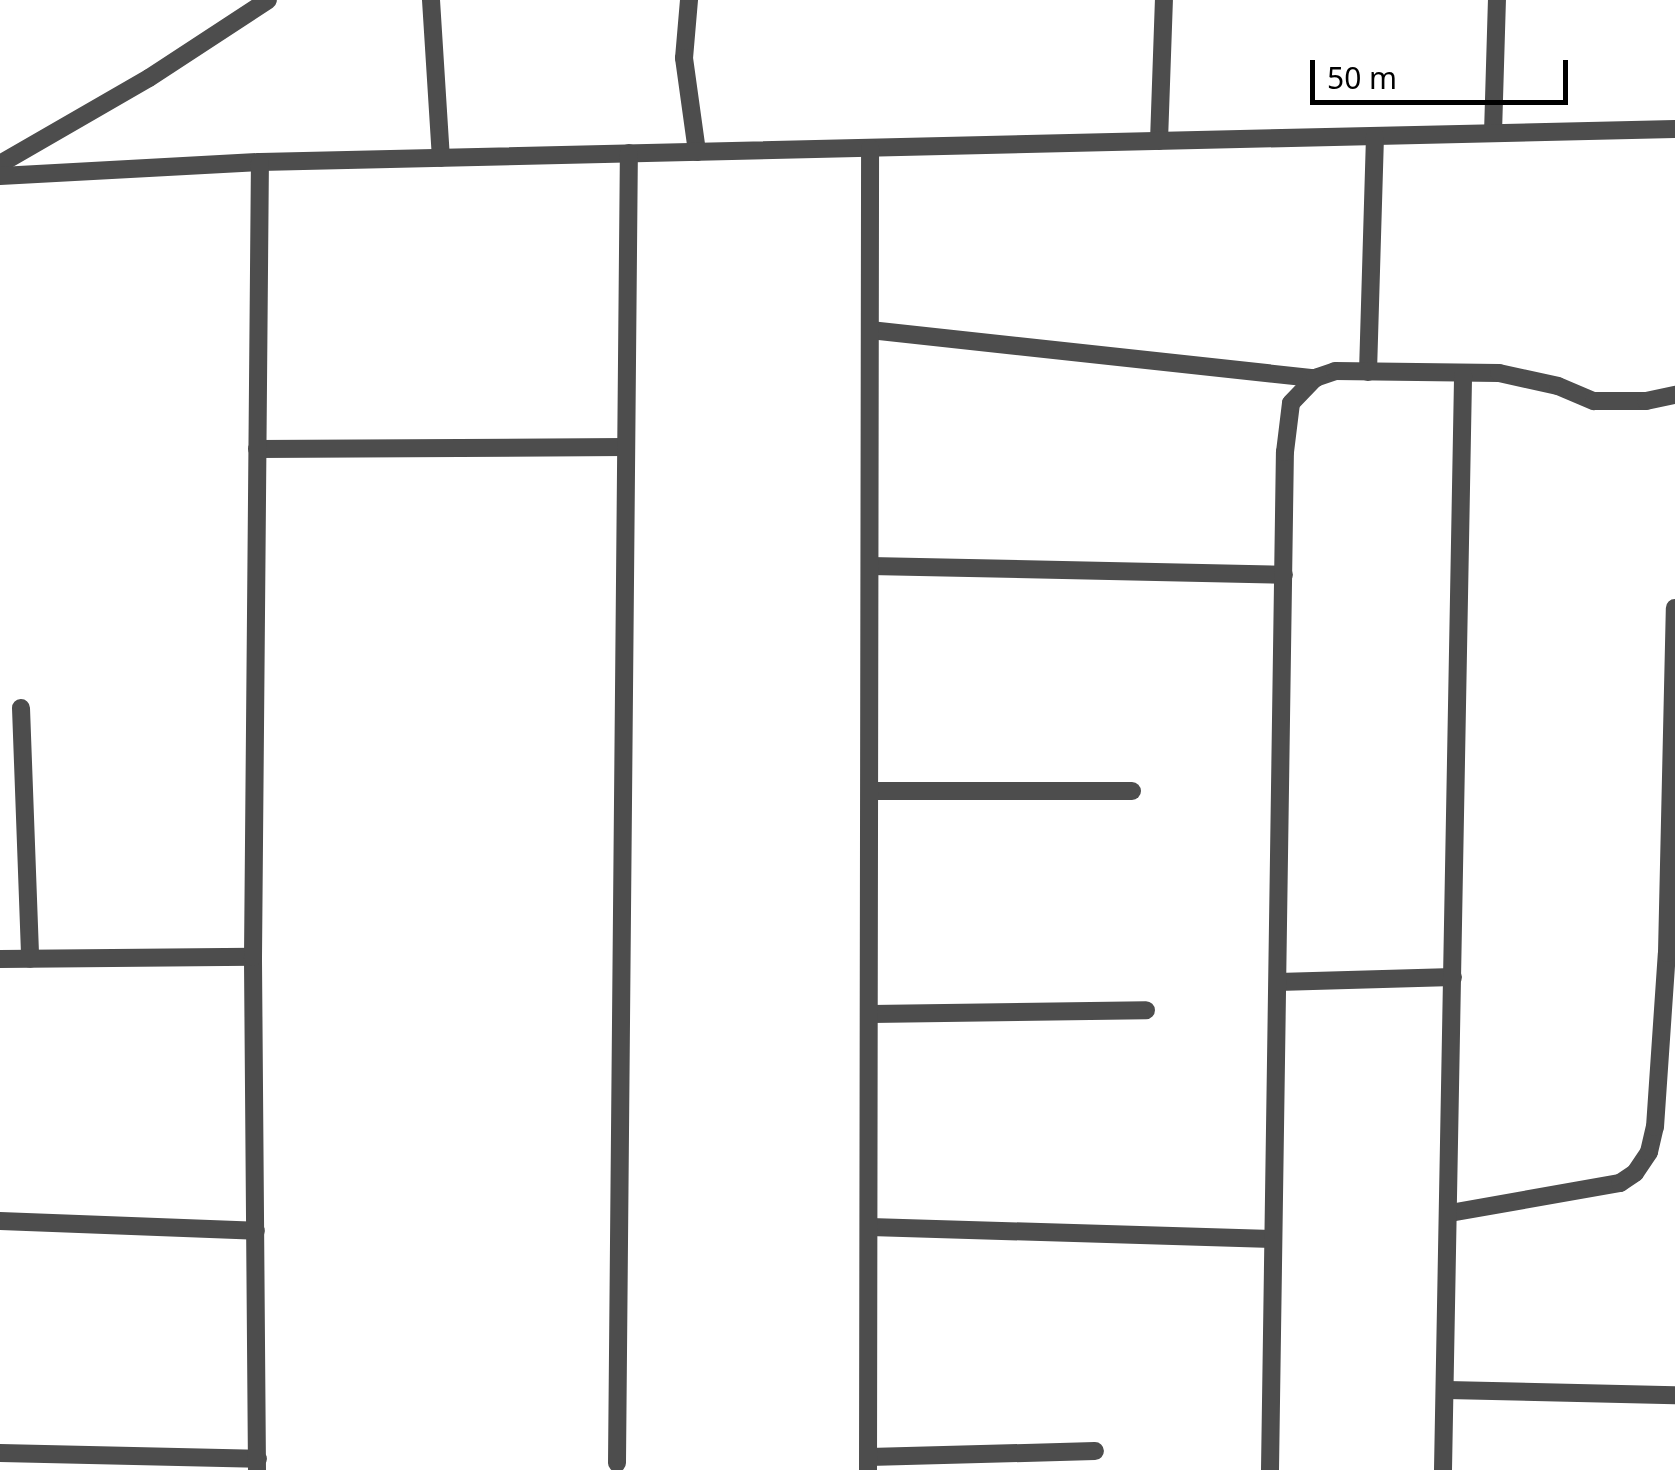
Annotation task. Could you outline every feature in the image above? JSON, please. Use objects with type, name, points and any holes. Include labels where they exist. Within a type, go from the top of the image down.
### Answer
[{"type":"street","points":[[0,164],[149,78],[268,0]]},
{"type":"street","points":[[430,0],[442,158]]},
{"type":"street","points":[[688,0],[684,58],[697,152]]},
{"type":"street","points":[[1159,141],[1164,0]]},
{"type":"street","points":[[1492,133],[1497,0]]},
{"type":"street","points":[[0,176],[260,162],[1675,128]]},
{"type":"street","points":[[1368,372],[1375,136]]},
{"type":"street","points":[[870,148],[869,1463],[1095,1451]]},
{"type":"street","points":[[617,1463],[629,153]]},
{"type":"street","points":[[0,1453],[258,1465],[253,957],[260,162]]},
{"type":"street","points":[[870,330],[1315,378]]},
{"type":"street","points":[[1270,1470],[1287,418],[1291,403],[1315,378],[1335,370],[1530,378],[1594,400],[1646,401],[1675,395]]},
{"type":"street","points":[[1443,1470],[1463,375]]},
{"type":"street","points":[[257,449],[626,447]]},
{"type":"street","points":[[870,566],[1284,576]]},
{"type":"street","points":[[1450,1213],[1620,1183],[1636,1173],[1648,1152],[1656,1127],[1667,953],[1675,608]]},
{"type":"street","points":[[21,708],[30,958]]},
{"type":"street","points":[[870,790],[1132,792]]},
{"type":"street","points":[[0,959],[253,957]]},
{"type":"street","points":[[1278,982],[1453,977]]},
{"type":"street","points":[[870,1014],[1146,1010]]},
{"type":"street","points":[[0,1221],[256,1231]]},
{"type":"street","points":[[870,1228],[1274,1239]]},
{"type":"street","points":[[1447,1390],[1675,1395]]}]
